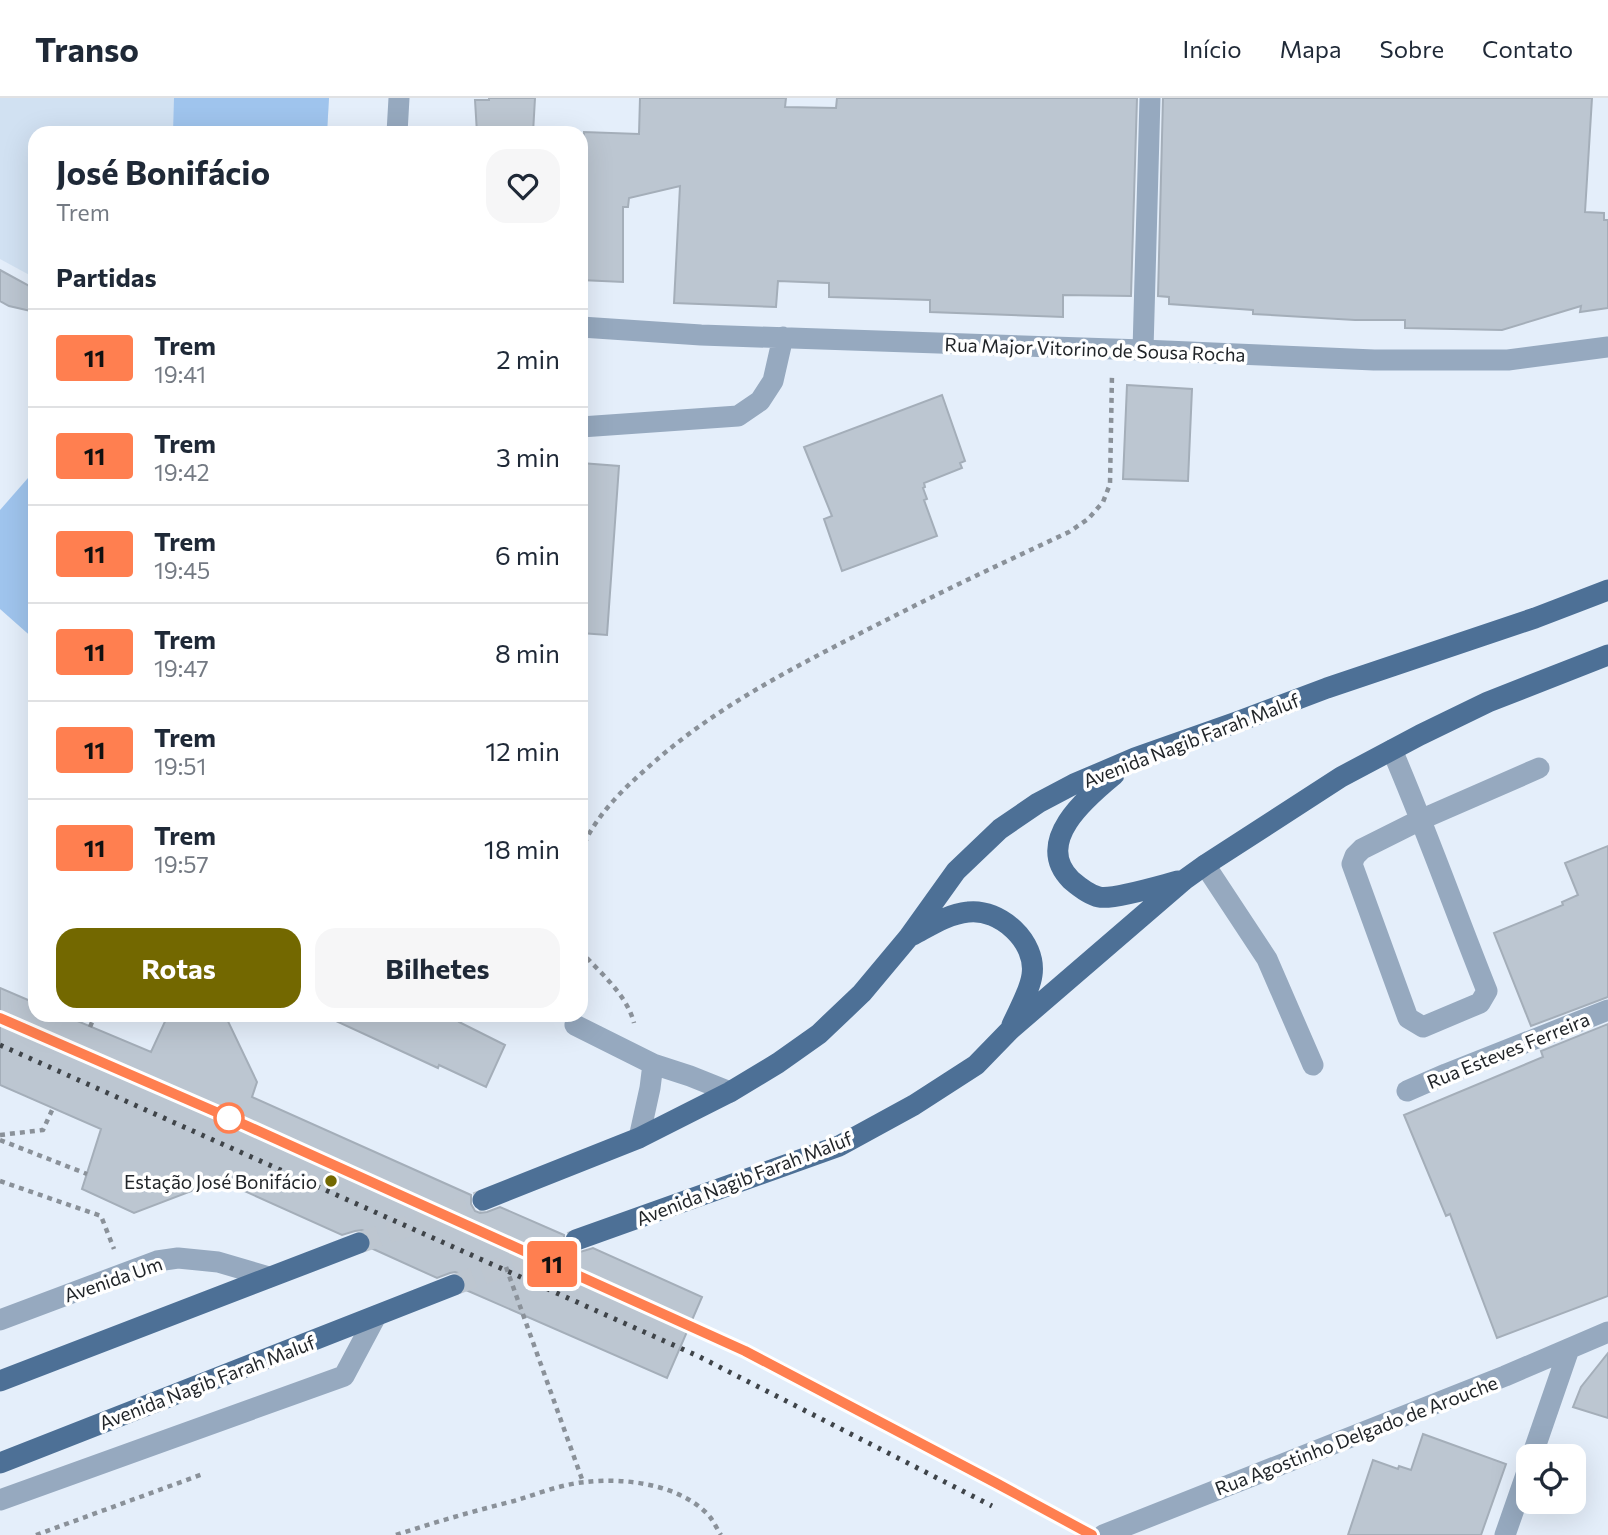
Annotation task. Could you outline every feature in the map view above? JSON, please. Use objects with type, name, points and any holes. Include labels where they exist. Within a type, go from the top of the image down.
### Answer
[{"type":"main road","name":"Avenida Nagib Farah Maluf","points":[[483,1200],[639,1138],[730,1092],[819,1034],[862,992],[908,938],[956,871],[1000,829],[1038,803],[1135,758],[1608,590]]},
{"type":"main road","name":"Avenida Nagib Farah Maluf","points":[[576,1240],[839,1146],[914,1105],[976,1066],[1011,1029],[1184,880],[1205,865],[1341,777],[1392,750],[1488,702],[1608,655]]},
{"type":"main road","points":[[1135,758],[1087,797],[1064,826],[1058,845],[1065,874],[1077,885],[1099,897],[1123,895],[1184,880]]},
{"type":"main road","points":[[908,938],[946,918],[968,912],[988,913],[1008,925],[1023,939],[1032,957],[1032,977],[1011,1029]]},
{"type":"main road","points":[[0,1381],[359,1243]]},
{"type":"main road","name":"Avenida Nagib Farah Maluf","points":[[0,1463],[454,1285]]},
{"type":"street","points":[[397,126],[399,98]]},
{"type":"street","points":[[1143,350],[1150,98]]},
{"type":"street","name":"Rua Major Vitorino de Sousa Rocha","points":[[588,327],[701,335],[1374,360],[1508,360],[1608,347]]},
{"type":"street","points":[[588,427],[738,416],[760,401],[773,380],[783,337]]},
{"type":"street","points":[[1392,750],[1420,820],[1486,991],[1480,1003],[1423,1027],[1408,1018],[1352,864],[1355,856],[1362,849],[1420,820],[1539,768]]},
{"type":"street","points":[[1205,865],[1268,959],[1314,1065]]},
{"type":"street","name":"Rua Esteves Ferreira","points":[[1407,1091],[1608,1010]]},
{"type":"street","points":[[575,1026],[653,1064],[730,1092]]},
{"type":"street","points":[[639,1138],[653,1064]]},
{"type":"street","name":"Avenida Um","points":[[0,1320],[157,1261],[178,1258],[218,1262],[269,1277]]},
{"type":"street","points":[[0,1500],[344,1376],[376,1316]]},
{"type":"street","name":"Rua Agostinho Delgado de Arouche","points":[[1103,1535],[1505,1376],[1608,1332]]},
{"type":"street","points":[[1536,1444],[1569,1349]]},
{"type":"street","points":[[1505,1535],[1516,1503]]},
{"type":"path","points":[[588,837],[604,810],[626,786],[713,716],[783,674],[940,592],[1069,532],[1088,519],[1103,502],[1110,484],[1112,349]]},
{"type":"path","points":[[588,959],[622,996],[632,1016],[636,1043],[653,1064]]},
{"type":"path","points":[[90,1027],[92,1022]]},
{"type":"path","points":[[0,1135],[43,1130],[53,1108]]},
{"type":"path","points":[[0,1140],[87,1174]]},
{"type":"path","points":[[0,1181],[101,1216],[116,1254]]},
{"type":"path","points":[[506,1267],[583,1482]]},
{"type":"path","points":[[36,1535],[203,1474]]},
{"type":"path","points":[[396,1535],[583,1482],[615,1480],[671,1491],[709,1516],[721,1535]]},
{"type":"shaded area","points":[[0,98],[329,98],[327,126],[28,126],[28,274],[0,259]]},
{"type":"shaded area","points":[[174,98],[329,98],[327,126],[173,126]]},
{"type":"shaded area","points":[[28,478],[28,634],[0,609],[0,510]]},
{"type":"building","points":[[535,98],[533,126],[477,126],[475,100]]},
{"type":"building","points":[[640,98],[786,98],[785,107],[836,108],[837,98],[1137,98],[1131,296],[1063,295],[1063,317],[930,312],[930,300],[829,297],[829,283],[778,281],[776,307],[674,303],[680,186],[629,198],[628,207],[623,207],[623,282],[588,280],[588,132],[639,134]]},
{"type":"building","points":[[1163,98],[1592,98],[1585,212],[1604,213],[1604,220],[1608,220],[1608,308],[1580,312],[1581,306],[1502,330],[1405,328],[1405,320],[1253,314],[1253,310],[1169,304],[1169,297],[1158,296]]},
{"type":"building","points":[[0,270],[28,285],[28,310],[0,301]]},
{"type":"building","points":[[1127,385],[1192,389],[1188,481],[1123,479]]},
{"type":"building","points":[[942,395],[965,461],[960,463],[962,468],[924,483],[927,499],[924,500],[937,536],[842,571],[824,519],[832,516],[804,447]]},
{"type":"building","points":[[588,464],[619,466],[607,635],[588,634]]},
{"type":"building","points":[[1608,846],[1608,997],[1531,1026],[1494,933],[1563,905],[1562,902],[1578,895],[1565,863]]},
{"type":"building","name":"Estação José Bonifácio","points":[[0,988],[28,1000],[28,1022],[80,1022],[151,1052],[165,1022],[228,1022],[257,1082],[252,1097],[471,1195],[471,1204],[475,1211],[487,1212],[500,1207],[564,1235],[564,1245],[573,1253],[593,1248],[702,1297],[667,1378],[466,1290],[466,1281],[462,1274],[455,1272],[437,1278],[371,1248],[371,1239],[367,1232],[362,1230],[342,1235],[220,1180],[134,1213],[82,1189],[101,1129],[0,1085]]},
{"type":"building","points":[[338,1022],[459,1022],[505,1045],[486,1087],[439,1065],[438,1068]]},
{"type":"building","points":[[1608,1024],[1608,1296],[1497,1338],[1450,1214],[1446,1216],[1404,1115],[1543,1057],[1541,1051]]},
{"type":"building","points":[[1608,1353],[1608,1418],[1573,1407],[1581,1387]]},
{"type":"building","points":[[1423,1434],[1506,1464],[1481,1535],[1348,1535],[1373,1460],[1398,1469],[1399,1466],[1411,1470]]},
{"type":"tunnel","points":[[359,1243],[483,1200]]},
{"type":"tunnel","points":[[454,1285],[576,1240]]},
{"type":"railway","points":[[0,1018],[223,1115],[745,1351],[996,1483]]},
{"type":"railway","points":[[0,1045],[698,1356],[992,1506]]},
{"type":"train","name":"11","points":[[0,1018],[223,1115],[745,1351],[1092,1535]]},
{"type":"place","name":"Estação José Bonifácio","points":[[331,1181]]}]
